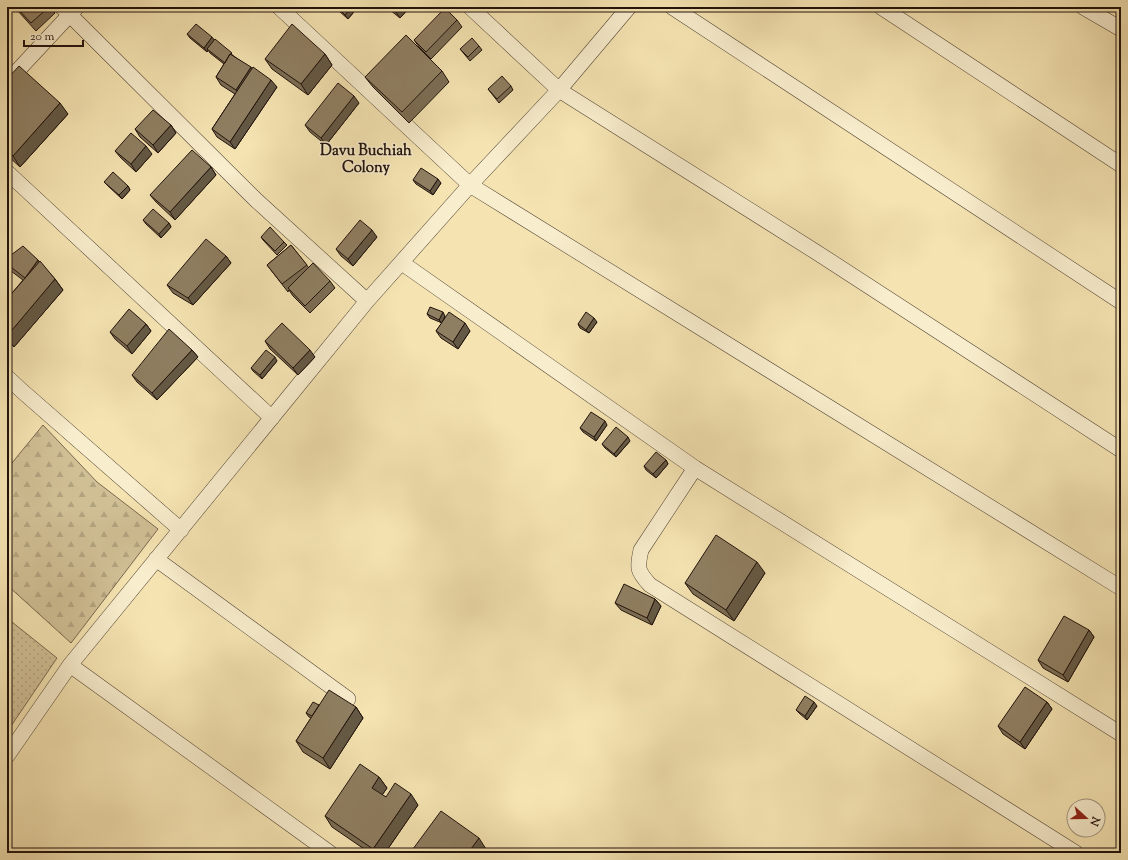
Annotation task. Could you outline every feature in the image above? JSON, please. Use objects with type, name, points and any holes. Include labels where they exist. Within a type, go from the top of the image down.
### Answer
[{"type":"street","points":[[279,7],[470,185],[1121,588]]},
{"type":"street","points":[[470,7],[559,90],[809,248],[1121,450]]},
{"type":"street","points":[[7,756],[70,665],[366,301],[402,263],[470,185],[559,90],[629,7]]},
{"type":"street","points":[[672,7],[1121,302]]},
{"type":"street","points":[[881,7],[1121,165]]},
{"type":"street","points":[[1083,7],[1121,29]]},
{"type":"street","points":[[7,82],[69,10],[256,200],[366,301]]},
{"type":"street","points":[[7,172],[272,418]]},
{"type":"street","points":[[402,263],[694,468],[1121,734]]},
{"type":"street","points":[[7,377],[181,530]]},
{"type":"street","points":[[694,468],[641,550],[638,564],[639,574],[650,585],[1076,853]]},
{"type":"street","points":[[156,559],[348,698]]},
{"type":"street","points":[[70,665],[330,853]]},
{"type":"green space","points":[[43,425],[97,482],[158,529],[71,643],[7,585],[7,469]]},
{"type":"green space","points":[[7,618],[57,658],[7,732]]},
{"type":"building","points":[[16,7],[49,7],[31,23]]},
{"type":"building","points":[[337,7],[352,7],[345,15]]},
{"type":"building","points":[[390,7],[398,7],[395,11]]},
{"type":"building","points":[[445,8],[457,20],[426,52],[414,40]]},
{"type":"building","points":[[196,24],[212,37],[204,48],[187,34]]},
{"type":"building","points":[[292,24],[325,54],[301,84],[265,59]]},
{"type":"building","points":[[406,35],[442,71],[402,112],[365,77]]},
{"type":"building","points":[[472,38],[479,46],[468,57],[460,49]]},
{"type":"building","points":[[215,39],[232,53],[225,63],[207,49]]},
{"type":"building","points":[[230,54],[251,67],[236,90],[216,77]]},
{"type":"building","points":[[19,66],[60,103],[13,156],[7,151],[7,79]]},
{"type":"building","points":[[253,67],[271,80],[230,142],[212,129]]},
{"type":"building","points":[[502,76],[511,86],[497,99],[488,89]]},
{"type":"building","points":[[338,83],[354,96],[321,138],[305,125]]},
{"type":"building","points":[[153,110],[171,125],[153,145],[135,129]]},
{"type":"building","points":[[131,133],[146,146],[131,164],[115,151]]},
{"type":"building","points":[[192,150],[211,167],[170,212],[150,195]]},
{"type":"building","points":[[421,168],[438,179],[430,191],[413,180]]},
{"type":"building","points":[[113,172],[128,186],[119,195],[104,182]]},
{"type":"building","points":[[153,209],[169,223],[159,234],[143,220]]},
{"type":"building","points":[[360,220],[372,230],[348,259],[336,249]]},
{"type":"building","points":[[270,227],[284,242],[275,251],[261,237]]},
{"type":"building","points":[[206,239],[226,256],[188,298],[167,285]]},
{"type":"building","points":[[291,245],[307,265],[282,284],[267,265]]},
{"type":"building","points":[[23,246],[38,260],[25,278],[7,264],[7,258]]},
{"type":"building","points":[[40,261],[55,279],[7,336],[7,299]]},
{"type":"building","points":[[313,263],[330,281],[305,306],[288,288]]},
{"type":"building","points":[[430,307],[443,312],[439,320],[427,314]]},
{"type":"building","points":[[129,309],[146,324],[127,346],[110,332]]},
{"type":"building","points":[[449,312],[465,323],[453,342],[436,331]]},
{"type":"building","points":[[586,312],[594,318],[586,330],[578,324]]},
{"type":"building","points":[[282,323],[310,350],[293,368],[265,341]]},
{"type":"building","points":[[169,329],[192,350],[152,393],[132,375]]},
{"type":"building","points":[[266,350],[275,357],[260,375],[251,368]]},
{"type":"building","points":[[591,412],[605,421],[594,437],[580,428]]},
{"type":"building","points":[[616,427],[628,437],[614,454],[602,444]]},
{"type":"building","points":[[656,452],[666,460],[653,474],[644,466]]},
{"type":"building","points":[[716,535],[757,562],[726,610],[685,583]]},
{"type":"building","points":[[624,584],[655,599],[647,618],[615,603]]},
{"type":"building","points":[[1064,616],[1089,630],[1063,675],[1038,660]]},
{"type":"building","points":[[1025,687],[1047,702],[1020,742],[998,726]]},
{"type":"building","points":[[329,690],[356,707],[323,758],[296,741]]},
{"type":"building","points":[[805,696],[814,702],[805,716],[796,710]]},
{"type":"building","points":[[313,702],[319,705],[312,716],[306,713]]},
{"type":"building","points":[[360,764],[379,777],[372,788],[386,797],[395,783],[411,794],[373,849],[325,816]]},
{"type":"building","points":[[441,811],[479,838],[468,853],[410,853]]},
{"type":"district","name":"Davu Buchiah Colony","points":[[366,160]]}]
